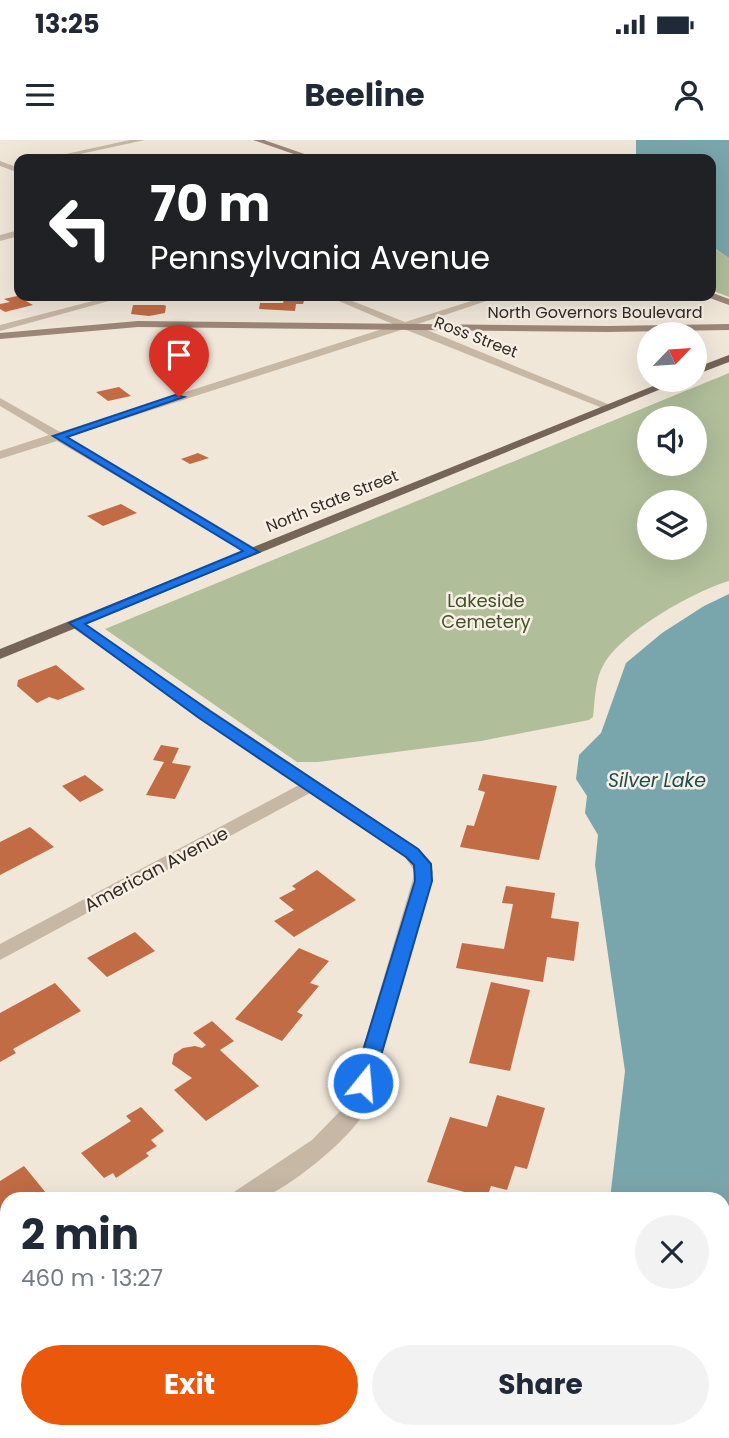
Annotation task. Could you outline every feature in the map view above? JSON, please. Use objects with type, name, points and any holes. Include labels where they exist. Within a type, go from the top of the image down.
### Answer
[{"type":"main road","points":[[257,140],[300,154]]},
{"type":"main road","name":"North Governors Boulevard","points":[[0,337],[138,324],[596,329],[729,327]]},
{"type":"main road","points":[[707,367],[729,358]]},
{"type":"main road","name":"North State Street","points":[[0,654],[647,392]]},
{"type":"street","points":[[72,154],[141,140]]},
{"type":"street","points":[[0,163],[14,169]]},
{"type":"street","points":[[0,169],[14,166]]},
{"type":"street","points":[[0,328],[103,301]]},
{"type":"street","name":"Ross Street","points":[[344,301],[609,407]]},
{"type":"street","points":[[0,455],[480,301]]},
{"type":"street","points":[[0,401],[252,552]]},
{"type":"street","points":[[75,623],[204,715],[412,853],[422,864],[423,881],[356,1108],[347,1123],[332,1136],[253,1192]]},
{"type":"street","name":"American Avenue","points":[[0,953],[312,785]]},
{"type":"green space","points":[[716,250],[729,258],[729,297],[716,292]]},
{"type":"green space","name":"Lakeside Cemetery","points":[[729,373],[729,581],[660,614],[613,652],[599,676],[593,717],[481,741],[318,762],[297,762],[105,629],[637,411],[637,476],[707,476],[707,406],[649,406],[683,392],[707,392],[707,382]]},
{"type":"water","points":[[636,140],[729,140],[729,258],[716,249],[716,154],[636,154]]},
{"type":"water","name":"Silver Lake","points":[[729,594],[729,1192],[611,1192],[625,1071],[595,865],[598,835],[585,813],[587,796],[576,779],[579,755],[601,733],[626,663],[662,633],[704,606]]},
{"type":"building","points":[[14,297],[14,301],[26,301],[33,305],[5,312],[0,309],[0,304],[10,302],[4,299]]},
{"type":"building","points":[[304,301],[303,304],[296,304],[295,311],[259,309],[260,303]]},
{"type":"building","points":[[133,305],[166,306],[165,313],[149,316],[131,314]]},
{"type":"building","points":[[119,387],[131,396],[108,401],[96,392]]},
{"type":"building","points":[[198,453],[209,458],[190,464],[181,459]]},
{"type":"building","points":[[121,504],[137,513],[103,526],[87,516]]},
{"type":"building","points":[[56,665],[85,689],[58,700],[49,697],[37,703],[17,686],[18,680]]},
{"type":"building","points":[[161,745],[179,748],[172,763],[191,766],[175,799],[146,795],[164,762],[153,760]]},
{"type":"building","points":[[483,774],[557,786],[539,860],[460,847],[467,825],[474,826],[485,792],[478,790]]},
{"type":"building","points":[[85,775],[104,790],[80,802],[62,786]]},
{"type":"building","points":[[30,827],[54,847],[0,875],[0,842]]},
{"type":"building","points":[[317,870],[356,900],[294,937],[274,921],[294,910],[279,898],[296,889],[292,886]]},
{"type":"building","points":[[506,886],[555,893],[551,918],[579,922],[574,961],[547,957],[543,982],[456,968],[462,943],[504,949],[513,904],[502,903]]},
{"type":"building","points":[[135,932],[155,951],[107,977],[87,958]]},
{"type":"building","points":[[299,948],[329,961],[310,983],[319,986],[297,1012],[303,1015],[282,1041],[235,1019]]},
{"type":"building","points":[[491,982],[530,990],[510,1071],[469,1063]]},
{"type":"building","points":[[55,983],[81,1011],[13,1049],[16,1053],[0,1062],[0,1013]]},
{"type":"building","points":[[212,1021],[234,1041],[220,1050],[259,1086],[206,1121],[174,1090],[192,1078],[172,1064],[174,1054],[183,1048],[202,1048],[206,1045],[193,1033]]},
{"type":"building","points":[[497,1095],[545,1108],[527,1169],[515,1166],[507,1190],[491,1186],[489,1192],[464,1192],[427,1182],[450,1117],[487,1127]]},
{"type":"building","points":[[141,1107],[164,1131],[151,1140],[157,1146],[146,1153],[149,1156],[116,1178],[113,1173],[104,1178],[81,1153],[131,1121],[126,1116]]},
{"type":"building","points":[[24,1166],[45,1192],[0,1192],[0,1181]]},
{"type":"route","points":[[179,397],[58,436],[252,552],[75,623],[204,715],[412,853],[422,864],[423,881],[363,1083]]}]
